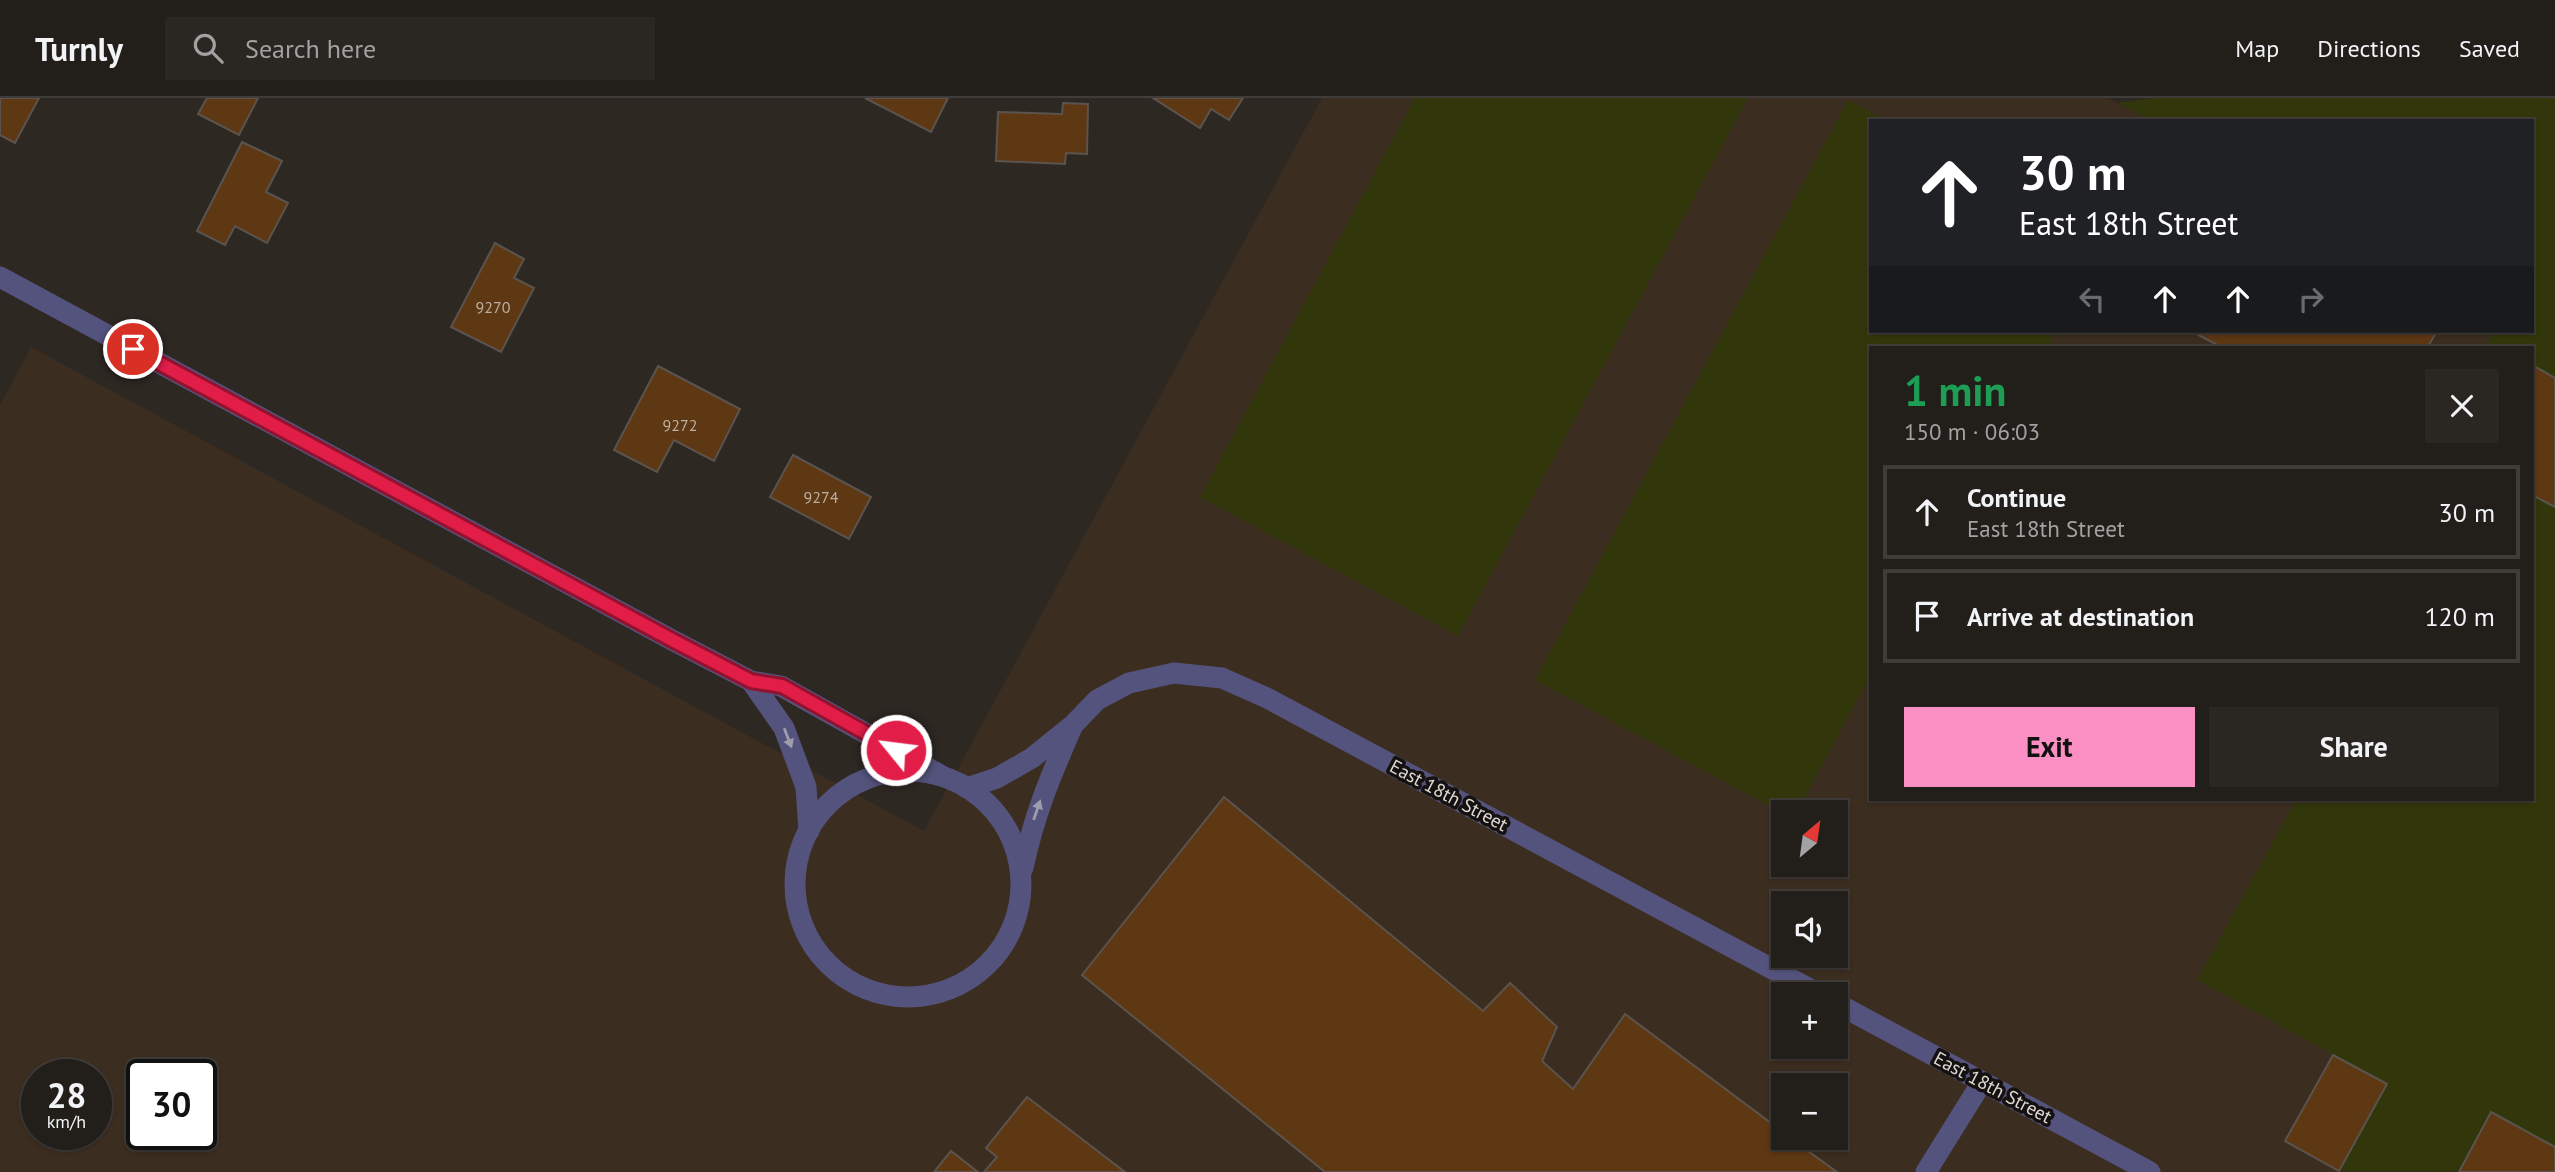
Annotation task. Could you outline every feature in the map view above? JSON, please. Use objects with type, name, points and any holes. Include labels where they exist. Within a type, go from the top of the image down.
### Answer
[{"type":"street","points":[[0,277],[751,681],[782,686],[974,792],[1000,817],[1015,845],[1022,876]]},
{"type":"street","name":"East 18th Street","points":[[1073,725],[1097,700],[1129,683],[1174,673],[1223,678],[1267,698],[1797,982]]},
{"type":"street","points":[[751,681],[784,727],[806,787],[809,831]]},
{"type":"street","points":[[942,776],[906,770],[871,776],[839,794],[814,820],[798,852],[794,888],[801,923],[819,955],[845,979],[874,993],[905,998],[937,995],[966,982],[991,963],[1009,937],[1020,908],[1022,876],[1031,829],[1073,725]]},
{"type":"street","points":[[967,788],[997,778],[1032,758],[1073,725]]},
{"type":"street","name":"East 18th Street","points":[[1848,1009],[2150,1172]]},
{"type":"street","points":[[1926,1172],[1982,1082]]},
{"type":"shaded area","points":[[1322,98],[2108,98],[2147,119],[1869,119],[1869,333],[2532,333],[2532,346],[1869,346],[1869,801],[2534,801],[2534,404],[2555,1172],[0,1172],[0,405],[31,347],[924,831]]},
{"type":"green space","points":[[1415,98],[1748,98],[1458,636],[1200,497]]},
{"type":"green space","points":[[2154,98],[2555,98],[2555,1172],[2339,1171],[2387,1084],[2197,980],[2295,801],[2534,801],[2534,346],[2485,346],[2493,333],[2534,333],[2534,119],[2147,119],[2118,103]]},
{"type":"green space","points":[[1848,100],[1883,119],[1869,119],[1869,333],[2055,333],[2048,346],[1869,346],[1869,678],[1803,800],[1771,800],[1771,807],[1535,680]]},
{"type":"building","points":[[0,98],[39,98],[15,143],[0,135]]},
{"type":"building","points":[[207,98],[258,98],[239,135],[198,114]]},
{"type":"building","points":[[865,98],[948,98],[931,132]]},
{"type":"building","points":[[1153,98],[1243,98],[1229,120],[1211,109],[1200,128]]},
{"type":"building","points":[[1063,103],[1088,104],[1087,154],[1066,153],[1065,164],[996,161],[998,112],[1062,114]]},
{"type":"building","points":[[242,142],[282,161],[266,192],[288,203],[267,243],[235,226],[225,245],[197,231]]},
{"type":"building","points":[[495,243],[524,259],[514,278],[534,288],[501,352],[451,327]]},
{"type":"building","points":[[2195,333],[2436,333],[2428,346],[2219,346]]},
{"type":"building","points":[[658,366],[740,409],[714,461],[674,440],[657,472],[614,450]]},
{"type":"building","points":[[2534,366],[2555,378],[2555,507],[2534,496]]},
{"type":"building","points":[[793,455],[871,497],[849,539],[770,497]]},
{"type":"building","points":[[1224,797],[1483,1011],[1510,983],[1557,1027],[1542,1061],[1573,1089],[1625,1014],[1771,1123],[1771,1150],[1807,1150],[1837,1172],[1325,1172],[1082,975]]},
{"type":"building","points":[[2333,1055],[2387,1084],[2339,1171],[2285,1141]]},
{"type":"building","points":[[1027,1097],[1125,1172],[984,1172],[997,1157],[986,1148]]},
{"type":"building","points":[[2491,1112],[2555,1147],[2555,1172],[2459,1172]]},
{"type":"building","points":[[951,1151],[978,1172],[934,1172]]},
{"type":"route","points":[[133,349],[674,641],[751,681],[782,686],[896,750]]}]
